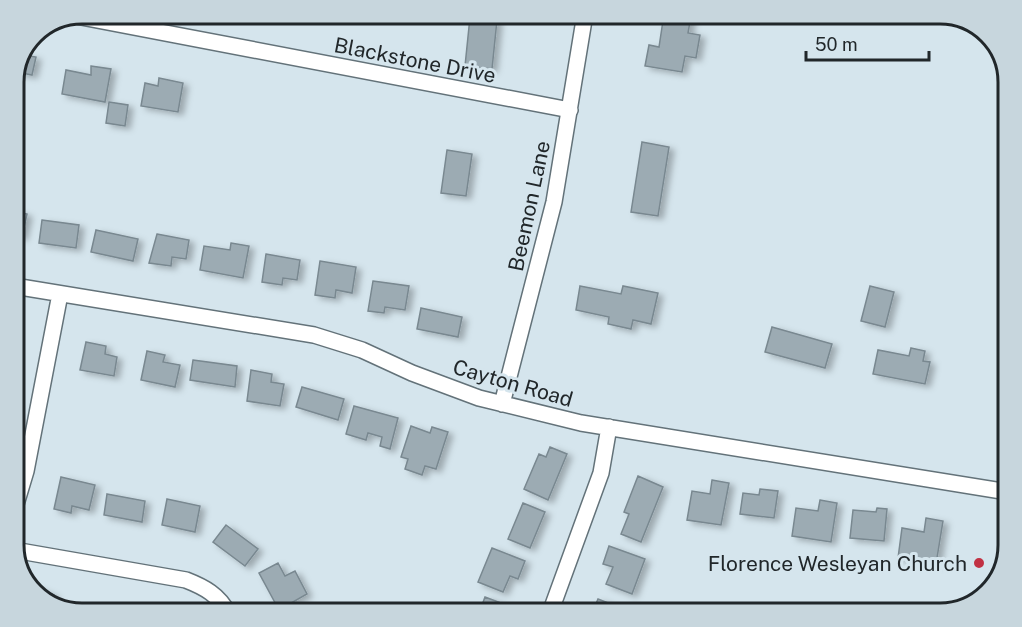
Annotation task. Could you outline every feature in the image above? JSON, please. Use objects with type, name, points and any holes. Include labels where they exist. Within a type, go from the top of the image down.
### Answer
[{"type":"street","name":"Blackstone Drive","points":[[118,24],[570,110]]},
{"type":"street","name":"Beemon Lane","points":[[502,404],[554,202],[583,24]]},
{"type":"street","name":"Cayton Road","points":[[24,288],[314,335],[362,350],[446,387],[541,415],[998,490]]},
{"type":"street","points":[[24,478],[60,294]]},
{"type":"street","points":[[554,603],[601,473],[609,427]]},
{"type":"street","points":[[25,552],[186,580],[203,587],[220,603]]},
{"type":"building","points":[[469,24],[497,24],[492,69],[465,66]]},
{"type":"building","points":[[662,24],[690,24],[688,33],[700,35],[696,58],[685,56],[682,72],[645,66],[649,45],[659,47]]},
{"type":"building","points":[[30,56],[36,57],[32,75],[25,74]]},
{"type":"building","points":[[91,66],[111,69],[105,102],[62,94],[66,70],[91,75]]},
{"type":"building","points":[[159,78],[183,83],[178,112],[141,106],[145,83],[158,86]]},
{"type":"building","points":[[109,102],[128,105],[125,126],[106,123]]},
{"type":"building","points":[[642,142],[669,147],[658,216],[631,212]]},
{"type":"building","points":[[447,150],[472,154],[466,196],[441,193]]},
{"type":"building","points":[[42,220],[79,225],[76,248],[39,243]]},
{"type":"building","points":[[96,230],[138,239],[133,261],[91,252]]},
{"type":"building","points":[[157,234],[189,240],[186,259],[172,257],[171,266],[149,263]]},
{"type":"building","points":[[231,243],[249,246],[243,278],[200,270],[204,246],[230,250]]},
{"type":"building","points":[[266,254],[300,260],[297,280],[283,278],[282,285],[262,282]]},
{"type":"building","points":[[320,261],[356,267],[352,293],[336,290],[335,298],[315,295]]},
{"type":"building","points":[[373,281],[409,286],[405,310],[385,307],[384,313],[368,311]]},
{"type":"building","points":[[580,286],[621,294],[623,286],[658,293],[651,324],[633,320],[631,329],[608,324],[609,317],[576,310]]},
{"type":"building","points":[[870,286],[894,292],[885,327],[861,321]]},
{"type":"building","points":[[421,308],[462,317],[458,337],[417,329]]},
{"type":"building","points":[[772,327],[832,344],[825,368],[765,352]]},
{"type":"building","points":[[86,342],[106,346],[105,354],[117,357],[114,376],[80,370]]},
{"type":"building","points":[[911,348],[925,351],[923,361],[930,362],[925,384],[873,374],[878,350],[909,356]]},
{"type":"building","points":[[147,351],[165,355],[163,362],[180,365],[175,387],[141,380]]},
{"type":"building","points":[[193,360],[237,366],[235,387],[190,380]]},
{"type":"building","points":[[251,370],[272,374],[271,382],[284,384],[280,406],[247,401]]},
{"type":"building","points":[[302,387],[344,399],[338,420],[296,407]]},
{"type":"building","points":[[354,406],[398,418],[390,449],[380,446],[382,437],[368,433],[366,440],[346,434]]},
{"type":"building","points":[[411,426],[430,433],[432,427],[448,432],[436,469],[425,466],[422,475],[405,469],[408,459],[401,457]]},
{"type":"building","points":[[550,447],[567,454],[548,500],[524,489],[539,454],[546,457]]},
{"type":"building","points":[[638,476],[663,487],[641,542],[621,534],[629,514],[624,512]]},
{"type":"building","points":[[61,477],[95,485],[89,510],[72,506],[71,513],[54,509]]},
{"type":"building","points":[[712,480],[729,483],[721,525],[687,520],[692,491],[710,494]]},
{"type":"building","points":[[760,489],[778,491],[774,518],[740,514],[743,493],[759,495]]},
{"type":"building","points":[[107,494],[145,501],[142,522],[104,515]]},
{"type":"building","points":[[167,499],[200,506],[195,532],[162,525]]},
{"type":"building","points":[[820,500],[837,503],[831,542],[792,536],[796,508],[818,511]]},
{"type":"building","points":[[523,503],[545,512],[530,548],[508,539]]},
{"type":"building","points":[[877,508],[887,509],[884,541],[850,538],[853,510],[876,512]]},
{"type":"building","points":[[926,518],[943,521],[936,564],[898,558],[902,528],[924,532]]},
{"type":"building","points":[[226,525],[258,549],[245,566],[213,542]]},
{"type":"building","points":[[609,546],[645,559],[632,594],[606,584],[613,567],[603,564]]},
{"type":"building","points":[[492,548],[525,561],[518,579],[510,576],[503,592],[478,582]]},
{"type":"building","points":[[278,563],[285,576],[295,571],[307,594],[291,603],[275,603],[259,573]]},
{"type":"building","points":[[485,597],[501,603],[483,603]]},
{"type":"building","points":[[598,599],[608,603],[596,603]]},
{"type":"place","name":"Florence Wesleyan Church","points":[[979,563]]}]
